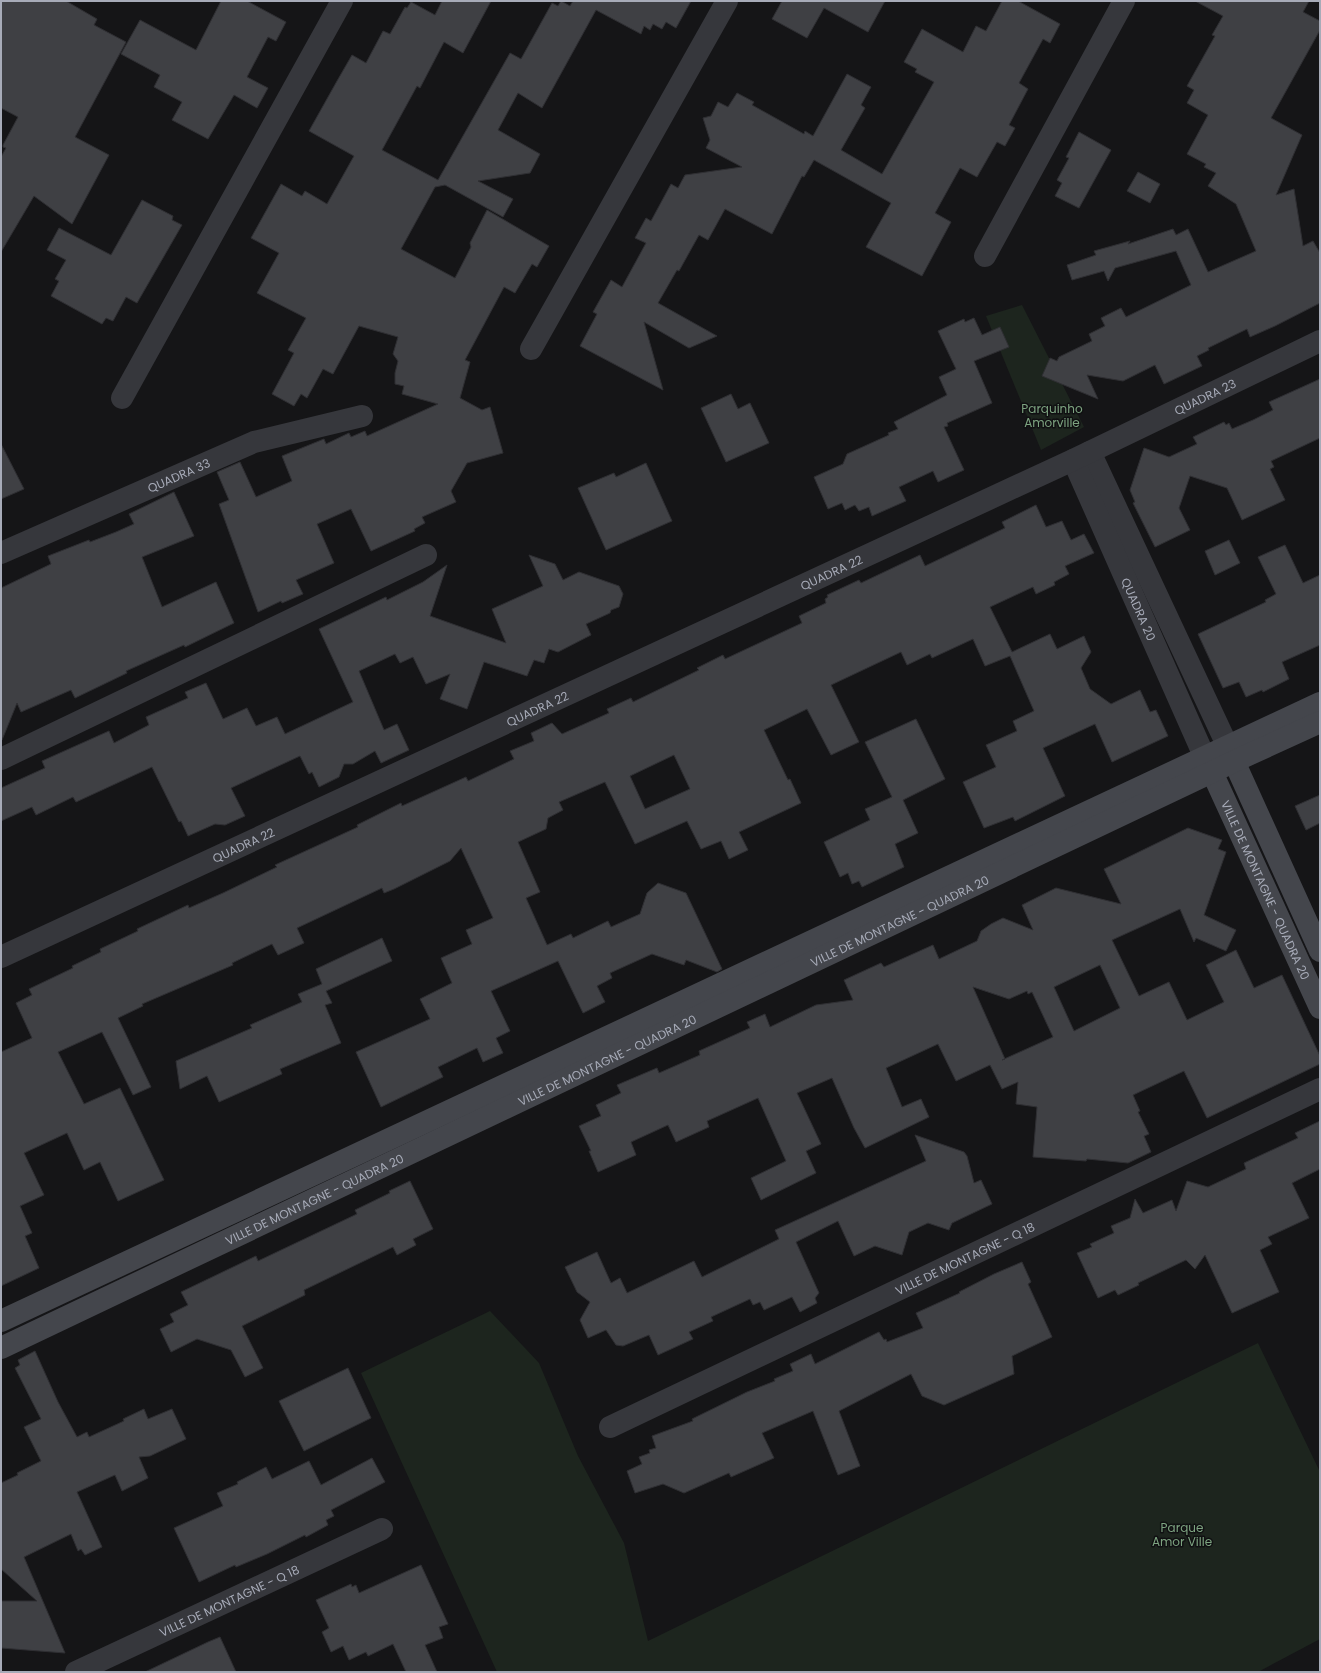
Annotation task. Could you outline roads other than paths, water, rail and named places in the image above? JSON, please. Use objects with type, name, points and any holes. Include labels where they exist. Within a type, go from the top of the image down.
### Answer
[{"type":"street","points":[[122,398],[342,1]]},
{"type":"street","points":[[531,349],[727,1]]},
{"type":"street","points":[[985,256],[1124,1]]},
{"type":"street","name":"QUADRA 23","points":[[1082,456],[1320,341]]},
{"type":"street","name":"QUADRA 33","points":[[1,553],[254,442],[362,416]]},
{"type":"street","name":"QUADRA 20","points":[[1082,456],[1231,754]]},
{"type":"street","name":"QUADRA 20","points":[[1082,456],[1209,765]]},
{"type":"street","name":"QUADRA 22","points":[[1,956],[1082,456]]},
{"type":"street","points":[[1,759],[426,555]]},
{"type":"street","points":[[1231,754],[1320,703]]},
{"type":"street","points":[[1231,754],[1320,722]]},
{"type":"street","name":"VILLE DE MONTAGNE - QUADRA 20","points":[[1,1348],[1231,754],[1320,951]]},
{"type":"street","name":"VILLE DE MONTAGNE - QUADRA 20","points":[[1209,765],[1320,1008]]},
{"type":"street","name":"VILLE DE MONTAGNE - QUADRA 20","points":[[1,1321],[1209,765]]},
{"type":"street","name":"VILLE DE MONTAGNE - Q 18","points":[[610,1427],[1320,1089]]},
{"type":"street","name":"VILLE DE MONTAGNE - Q 18","points":[[76,1672],[382,1529]]},
{"type":"park label","name":"Parquinho Amorville","points":[[1052,415]]},
{"type":"park label","name":"Parque Amor Ville","points":[[1182,1534]]}]
